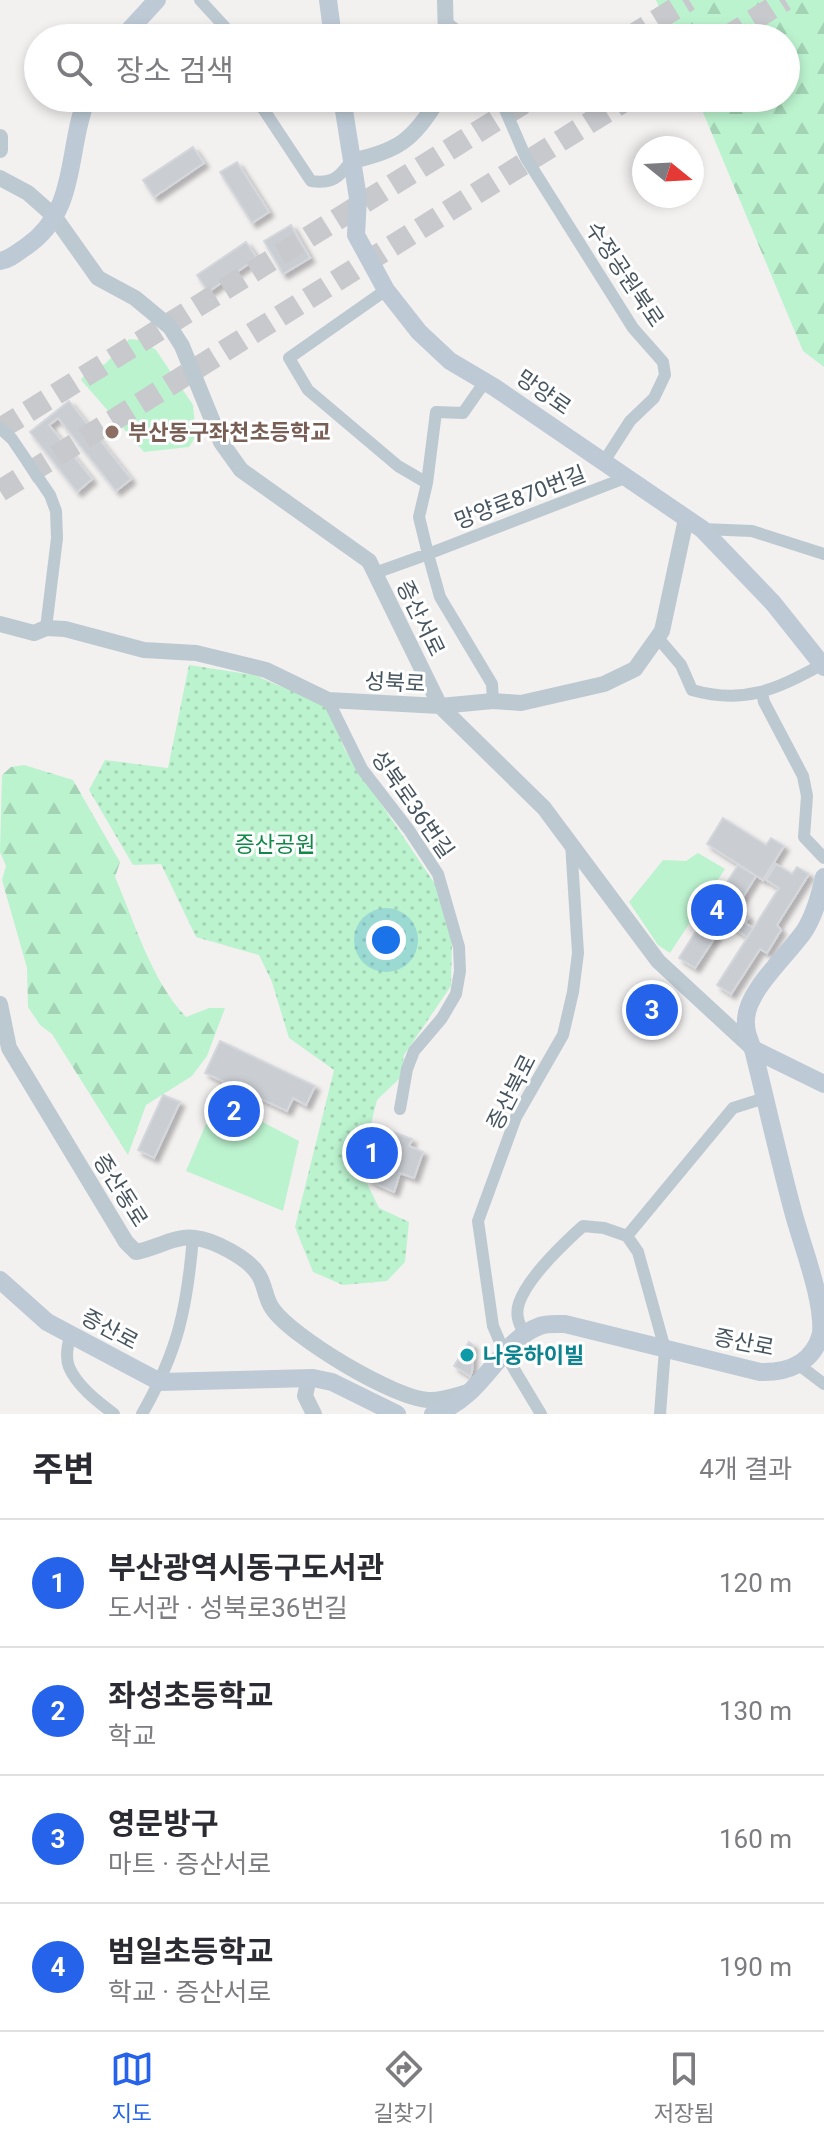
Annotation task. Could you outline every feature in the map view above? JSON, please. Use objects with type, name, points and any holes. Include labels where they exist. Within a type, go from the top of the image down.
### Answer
[{"type":"main road","points":[[135,24],[157,0]]},
{"type":"main road","points":[[328,0],[331,24]]},
{"type":"main road","points":[[0,261],[39,238],[54,216],[68,189],[80,112]]},
{"type":"main road","name":"망양로","points":[[344,112],[358,198],[356,235],[386,290],[419,332],[450,361],[494,387],[694,524],[773,603],[823,666]]},
{"type":"main road","points":[[824,877],[819,900],[806,929],[754,996],[746,1015],[746,1031],[753,1049],[824,1084]]},
{"type":"main road","name":"증산로","points":[[524,1333],[543,1325],[565,1324],[760,1372],[780,1373],[799,1365],[810,1354],[821,1334],[823,1310],[794,1217],[753,1049]]},
{"type":"main road","name":"증산로","points":[[0,1280],[47,1322],[160,1382],[309,1378],[332,1382],[397,1414]]},
{"type":"main road","points":[[433,1414],[451,1408],[474,1390],[524,1333]]},
{"type":"street","points":[[200,0],[222,24]]},
{"type":"street","points":[[445,0],[446,24]]},
{"type":"street","points":[[265,112],[311,181],[325,183],[342,175],[351,161],[377,156],[399,147],[428,112]]},
{"type":"street","name":"수정공원북로","points":[[506,112],[526,158],[633,328],[663,362],[665,375],[654,398],[630,421],[603,463]]},
{"type":"street","points":[[0,137],[0,150]]},
{"type":"street","points":[[0,178],[28,193],[54,216]]},
{"type":"street","name":"증산서로","points":[[54,216],[98,278],[135,298],[170,327],[182,346],[221,442],[241,470],[369,561],[440,706],[544,808],[658,961],[753,1049]]},
{"type":"street","points":[[386,290],[289,358],[308,390],[398,466],[427,483]]},
{"type":"street","points":[[484,383],[463,413],[436,412],[427,483],[419,517],[440,597],[492,684],[493,701]]},
{"type":"street","points":[[0,428],[12,439],[50,495],[56,511],[57,538],[46,628]]},
{"type":"street","name":"망양로870번길","points":[[375,573],[625,478]]},
{"type":"street","points":[[694,524],[752,531],[824,554]]},
{"type":"street","name":"성북로","points":[[0,624],[34,633],[46,628],[65,629],[144,650],[196,653],[266,670],[328,700],[440,706],[493,701],[521,703],[604,684],[635,669],[662,631],[694,524]]},
{"type":"street","points":[[658,638],[681,665],[692,690],[724,696],[762,693],[823,666]]},
{"type":"street","points":[[762,693],[803,776],[807,796],[804,837],[824,858]]},
{"type":"street","name":"성북로36번길","points":[[328,700],[362,769],[438,874],[459,947],[460,971],[456,994],[442,1018],[414,1051],[407,1069],[400,1109]]},
{"type":"street","name":"증산북로","points":[[541,1414],[505,1354],[493,1326],[487,1301],[478,1221],[516,1117],[563,1035],[567,1021],[578,953],[571,843]]},
{"type":"street","name":"증산동로","points":[[0,1004],[9,1048],[126,1242],[136,1252],[193,1237]]},
{"type":"street","points":[[627,1236],[733,1108],[765,1098]]},
{"type":"street","points":[[524,1333],[517,1321],[518,1304],[564,1243],[583,1226],[604,1228],[627,1236],[638,1252],[665,1349],[660,1414]]},
{"type":"street","points":[[142,1414],[160,1382],[181,1328],[189,1293],[193,1237],[208,1241],[242,1259],[258,1274],[271,1307],[287,1326],[369,1381],[429,1400],[474,1390]]},
{"type":"street","points":[[70,1335],[67,1352],[70,1368],[95,1400],[114,1414]]},
{"type":"street","points":[[799,1365],[824,1384]]},
{"type":"street","points":[[309,1378],[305,1396],[314,1414]]},
{"type":"green space","points":[[656,0],[824,0],[824,367],[803,351],[703,112],[800,112],[800,24],[666,24]]},
{"type":"green space","points":[[129,339],[141,340],[156,350],[193,405],[196,436],[189,447],[144,452],[81,380],[89,368],[105,364]]},
{"type":"green space","name":"증산공원","points":[[189,665],[254,675],[327,706],[345,750],[437,887],[452,941],[451,986],[404,1055],[401,1077],[377,1100],[360,1169],[379,1208],[409,1222],[405,1262],[387,1281],[343,1285],[313,1272],[295,1227],[334,1070],[289,1038],[272,982],[259,955],[196,937],[161,864],[133,865],[89,790],[105,760],[168,768]]},
{"type":"green space","points":[[24,765],[73,780],[120,862],[115,877],[153,969],[186,1017],[209,1008],[225,1008],[207,1056],[192,1076],[146,1105],[128,1155],[52,1034],[40,1025],[28,1007],[27,968],[2,880],[6,866],[0,852],[2,775],[11,767]]},
{"type":"green space","points":[[698,853],[725,869],[670,953],[658,945],[629,902],[663,860],[686,861]]},
{"type":"green space","points":[[217,1098],[299,1141],[283,1211],[186,1171]]},
{"type":"building","points":[[193,147],[204,163],[154,197],[143,180]]},
{"type":"building","points":[[237,162],[269,212],[252,223],[220,172]]},
{"type":"building","points":[[291,225],[310,258],[283,274],[264,241]]},
{"type":"building","points":[[246,242],[257,258],[208,292],[197,275]]},
{"type":"building","points":[[69,401],[131,479],[116,491],[58,418],[49,425],[92,479],[77,492],[30,432]]},
{"type":"building","points":[[723,818],[766,845],[771,838],[784,846],[763,880],[707,844]]},
{"type":"building","points":[[776,864],[792,874],[797,867],[809,874],[777,925],[781,930],[767,953],[760,949],[731,994],[717,985],[779,888],[766,880]]},
{"type":"building","points":[[738,865],[756,876],[736,908],[749,917],[745,923],[753,928],[747,937],[725,922],[695,968],[679,958]]},
{"type":"building","points":[[220,1041],[315,1086],[306,1105],[293,1098],[287,1111],[205,1073]]},
{"type":"building","points":[[163,1095],[180,1102],[154,1158],[138,1150]]},
{"type":"building","points":[[387,1130],[412,1139],[409,1146],[423,1152],[414,1178],[400,1173],[394,1192],[369,1178],[360,1157],[368,1155],[361,1147],[367,1131],[384,1137]]},
{"type":"building","name":"나웅하이빌","points":[[469,1342],[473,1345],[470,1376],[454,1366]]},
{"type":"tunnel","points":[[650,24],[689,0]]},
{"type":"tunnel","points":[[747,24],[785,0]]},
{"type":"tunnel","points":[[0,429],[509,112]]},
{"type":"tunnel","points":[[0,491],[607,112]]},
{"type":"place","name":"부산동구좌천초등학교","points":[[112,432]]},
{"type":"place","name":"범일초등학교","points":[[717,910]]},
{"type":"place","name":"영문방구","points":[[652,1010]]},
{"type":"place","name":"좌성초등학교","points":[[234,1111]]},
{"type":"place","name":"부산광역시동구도서관","points":[[372,1153]]},
{"type":"place","name":"나웅하이빌","points":[[467,1355]]}]
